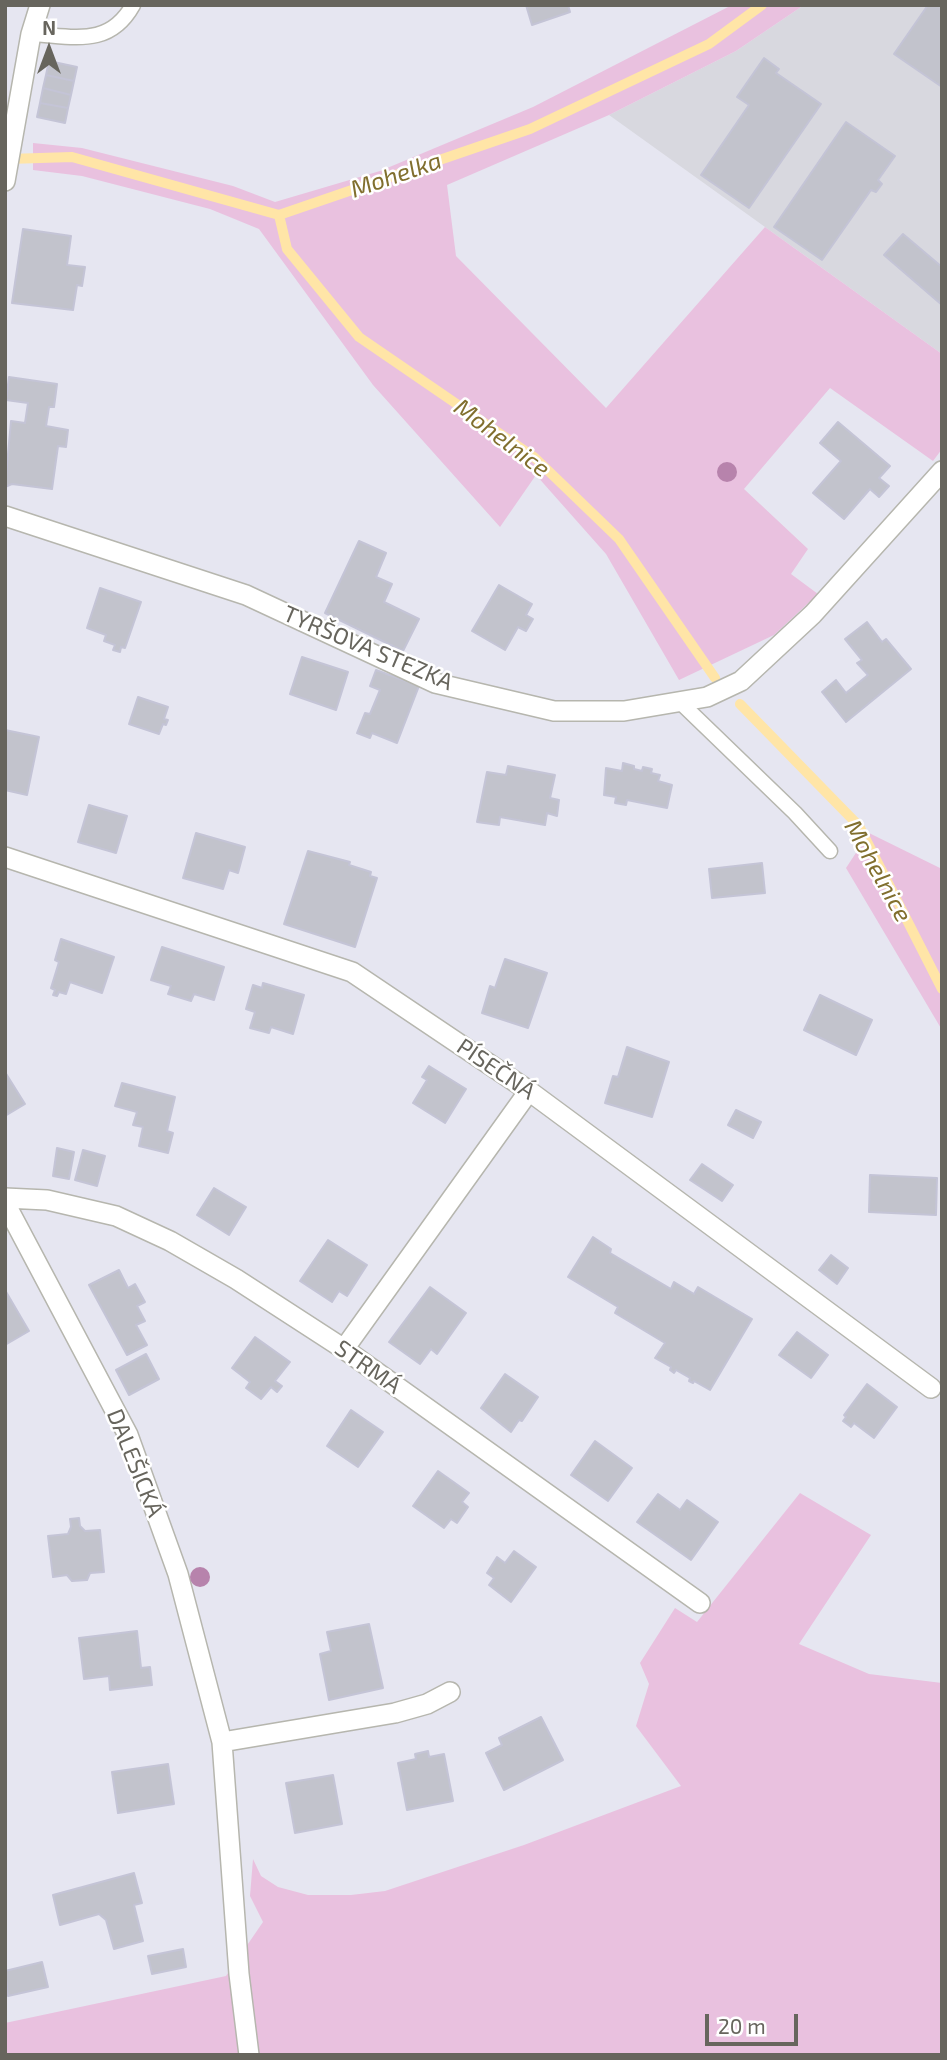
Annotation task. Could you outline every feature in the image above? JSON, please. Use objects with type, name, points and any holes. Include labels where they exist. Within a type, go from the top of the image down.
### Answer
[{"type":"street","points":[[5,181],[31,34],[40,5]]},
{"type":"street","name":"TYRŠOVA STEZKA","points":[[5,516],[246,595],[435,682],[554,711],[624,711],[707,697],[741,681],[813,614],[942,471]]},
{"type":"street","name":"PÍSEČNÁ","points":[[5,857],[352,972],[528,1091],[931,1388]]},
{"type":"street","points":[[344,1349],[528,1091]]},
{"type":"street","name":"STRMÁ","points":[[5,1200],[47,1200],[116,1216],[203,1260],[344,1349],[699,1603]]},
{"type":"street","name":"DALEŠICKÁ","points":[[5,1200],[128,1435],[178,1574],[222,1742],[239,1973],[248,2055]]},
{"type":"street","points":[[222,1742],[396,1713],[427,1704],[450,1692]]},
{"type":"lane","points":[[31,34],[92,37],[104,34],[125,20],[133,5]]},
{"type":"lane","points":[[680,702],[737,755],[830,851]]},
{"type":"shaded area","points":[[732,5],[804,5],[736,51],[609,115],[447,185],[456,256],[606,408],[765,227],[942,354],[942,449],[933,461],[830,388],[744,489],[808,549],[791,574],[818,594],[774,635],[679,680],[606,554],[536,475],[500,527],[373,385],[259,229],[210,209],[82,176],[33,170],[33,143],[82,148],[233,186],[275,202],[380,171],[533,107]]},
{"type":"shaded area","points":[[804,5],[942,5],[942,354],[609,115],[736,51]]},
{"type":"shaded area","points":[[869,833],[942,869],[942,1030],[846,868]]},
{"type":"shaded area","points":[[800,1493],[871,1535],[799,1644],[869,1674],[942,1683],[942,2055],[5,2055],[5,2023],[226,1976],[263,1922],[250,1896],[253,1859],[261,1876],[278,1887],[308,1895],[351,1895],[385,1891],[524,1845],[681,1786],[636,1726],[649,1684],[640,1663],[675,1608],[697,1622]]},
{"type":"building","points":[[526,5],[568,5],[570,12],[532,25]]},
{"type":"building","points":[[928,5],[942,5],[942,87],[894,54]]},
{"type":"building","points":[[764,58],[779,69],[776,73],[821,104],[749,208],[701,175],[749,105],[737,97]]},
{"type":"building","points":[[49,61],[77,67],[74,81],[46,75]]},
{"type":"building","points":[[46,75],[74,81],[71,95],[43,88]]},
{"type":"building","points":[[43,88],[71,95],[68,108],[40,103]]},
{"type":"building","points":[[40,103],[68,108],[65,123],[37,117]]},
{"type":"building","points":[[846,122],[895,156],[878,180],[882,184],[876,192],[871,190],[822,260],[774,227]]},
{"type":"building","points":[[23,229],[71,236],[67,265],[85,267],[82,286],[77,285],[73,310],[12,303]]},
{"type":"building","points":[[903,234],[942,267],[942,305],[884,255]]},
{"type":"building","points":[[9,377],[57,384],[54,407],[49,407],[46,426],[68,430],[66,447],[58,446],[52,489],[12,484],[5,487],[11,421],[25,423],[28,403],[6,400]]},
{"type":"building","points":[[838,422],[890,466],[879,478],[889,486],[879,497],[870,489],[844,519],[813,493],[841,461],[820,443]]},
{"type":"building","points":[[359,541],[386,553],[376,577],[392,584],[384,602],[419,619],[403,651],[325,613]]},
{"type":"building","points":[[499,585],[532,604],[526,615],[533,619],[526,631],[518,627],[505,650],[472,631]]},
{"type":"building","points":[[100,588],[141,602],[125,648],[121,647],[120,652],[113,650],[115,645],[104,641],[106,635],[87,628]]},
{"type":"building","points":[[867,622],[882,642],[886,639],[911,669],[846,722],[822,692],[836,680],[846,693],[868,675],[857,663],[862,660],[845,639]]},
{"type":"building","points":[[302,657],[348,672],[336,710],[290,694]]},
{"type":"building","points":[[376,670],[419,686],[397,743],[372,733],[370,738],[357,733],[365,713],[370,714],[380,690],[370,686]]},
{"type":"building","points":[[138,697],[168,707],[164,719],[168,720],[159,734],[129,724]]},
{"type":"building","points":[[5,730],[39,737],[27,795],[5,790]]},
{"type":"building","points":[[623,763],[642,771],[643,767],[652,769],[651,773],[660,775],[658,781],[672,785],[667,808],[627,800],[626,805],[615,803],[616,797],[604,795],[606,768],[622,771]]},
{"type":"building","points":[[508,766],[555,775],[550,798],[559,800],[557,816],[547,813],[545,825],[500,817],[499,825],[477,822],[487,772],[506,775]]},
{"type":"building","points":[[89,805],[127,816],[116,853],[78,842]]},
{"type":"building","points":[[196,833],[245,847],[238,873],[229,870],[223,889],[183,878]]},
{"type":"building","points":[[308,851],[350,862],[349,865],[371,872],[370,876],[377,878],[355,947],[284,924]]},
{"type":"building","points":[[762,863],[765,893],[712,898],[709,869]]},
{"type":"building","points":[[61,939],[114,957],[102,993],[70,982],[66,994],[59,992],[57,996],[53,995],[55,990],[51,988],[59,962],[55,960]]},
{"type":"building","points":[[162,947],[224,967],[214,1000],[194,994],[191,1001],[168,994],[171,986],[151,980]]},
{"type":"building","points":[[505,959],[547,973],[528,1028],[482,1013],[490,986],[495,988]]},
{"type":"building","points":[[263,983],[304,995],[293,1034],[271,1027],[269,1033],[250,1028],[255,1012],[246,1009],[253,985],[262,988]]},
{"type":"building","points":[[820,995],[872,1020],[856,1055],[804,1030]]},
{"type":"building","points":[[627,1047],[669,1062],[652,1117],[605,1103],[613,1076],[618,1077]]},
{"type":"building","points":[[429,1066],[466,1089],[445,1123],[413,1103],[427,1080],[422,1077]]},
{"type":"building","points":[[5,1072],[25,1104],[5,1116]]},
{"type":"building","points":[[122,1083],[175,1097],[167,1131],[173,1133],[168,1153],[139,1146],[143,1127],[133,1125],[137,1112],[115,1106]]},
{"type":"building","points":[[736,1110],[761,1122],[753,1138],[728,1125]]},
{"type":"building","points":[[57,1148],[74,1152],[69,1179],[53,1176]]},
{"type":"building","points":[[83,1150],[105,1156],[97,1186],[75,1180]]},
{"type":"building","points":[[702,1164],[733,1185],[722,1201],[690,1180]]},
{"type":"building","points":[[870,1175],[937,1178],[936,1215],[869,1212]]},
{"type":"building","points":[[214,1188],[246,1207],[229,1235],[197,1215]]},
{"type":"building","points":[[593,1237],[611,1249],[610,1253],[671,1289],[674,1282],[694,1294],[698,1287],[752,1319],[710,1390],[689,1381],[690,1378],[676,1370],[674,1373],[670,1370],[671,1367],[655,1358],[665,1343],[615,1313],[618,1307],[568,1277]]},
{"type":"building","points":[[328,1240],[367,1265],[347,1296],[339,1291],[332,1302],[300,1281]]},
{"type":"building","points":[[831,1255],[848,1268],[837,1284],[819,1270]]},
{"type":"building","points":[[119,1270],[128,1288],[135,1284],[145,1302],[137,1306],[145,1321],[136,1325],[147,1345],[127,1355],[89,1285]]},
{"type":"building","points":[[430,1287],[466,1313],[437,1354],[431,1349],[420,1364],[389,1342]]},
{"type":"building","points":[[5,1290],[29,1331],[5,1345]]},
{"type":"building","points":[[797,1332],[828,1355],[811,1378],[779,1355]]},
{"type":"building","points":[[255,1337],[290,1362],[275,1381],[282,1386],[277,1392],[271,1387],[261,1399],[246,1388],[250,1382],[232,1368]]},
{"type":"building","points":[[146,1354],[159,1379],[129,1395],[116,1370]]},
{"type":"building","points":[[505,1374],[538,1397],[511,1432],[481,1408]]},
{"type":"building","points":[[867,1384],[897,1407],[874,1438],[854,1423],[851,1427],[843,1421],[846,1417],[844,1415]]},
{"type":"building","points":[[351,1410],[383,1432],[358,1467],[327,1446]]},
{"type":"building","points":[[595,1441],[632,1468],[608,1501],[571,1475]]},
{"type":"building","points":[[438,1471],[469,1493],[462,1502],[468,1507],[457,1523],[451,1519],[444,1528],[413,1506]]},
{"type":"building","points":[[658,1494],[680,1510],[687,1500],[718,1522],[691,1560],[637,1522]]},
{"type":"building","points":[[79,1518],[80,1526],[85,1531],[100,1530],[104,1572],[90,1573],[87,1580],[72,1581],[67,1575],[53,1577],[48,1536],[68,1534],[70,1519]]},
{"type":"building","points":[[514,1551],[536,1567],[511,1602],[489,1585],[494,1578],[487,1573],[497,1557],[505,1563]]},
{"type":"building","points":[[369,1624],[383,1688],[329,1700],[320,1654],[331,1651],[327,1632]]},
{"type":"building","points":[[137,1631],[141,1668],[150,1667],[152,1685],[110,1690],[109,1676],[84,1679],[79,1638]]},
{"type":"building","points":[[541,1717],[563,1760],[504,1790],[486,1753],[502,1745],[499,1738]]},
{"type":"building","points":[[428,1751],[429,1757],[444,1754],[453,1801],[407,1810],[398,1763],[416,1759],[415,1754]]},
{"type":"building","points":[[168,1764],[174,1804],[118,1813],[112,1772]]},
{"type":"building","points":[[333,1775],[342,1824],[295,1833],[286,1783]]},
{"type":"building","points":[[134,1873],[142,1903],[134,1905],[143,1941],[114,1949],[106,1920],[99,1914],[60,1925],[53,1895]]},
{"type":"building","points":[[183,1949],[186,1967],[152,1974],[148,1956]]},
{"type":"building","points":[[42,1962],[48,1987],[8,1996],[5,1971]]},
{"type":"waterway","name":"Mohelka","points":[[8,159],[72,157],[279,215],[530,129],[709,44],[762,5]]},
{"type":"waterway","name":"Mohelnice","points":[[279,215],[287,249],[359,337],[534,457],[619,539],[715,678]]},
{"type":"waterway","name":"Mohelnice","points":[[740,704],[859,826],[942,989]]}]
